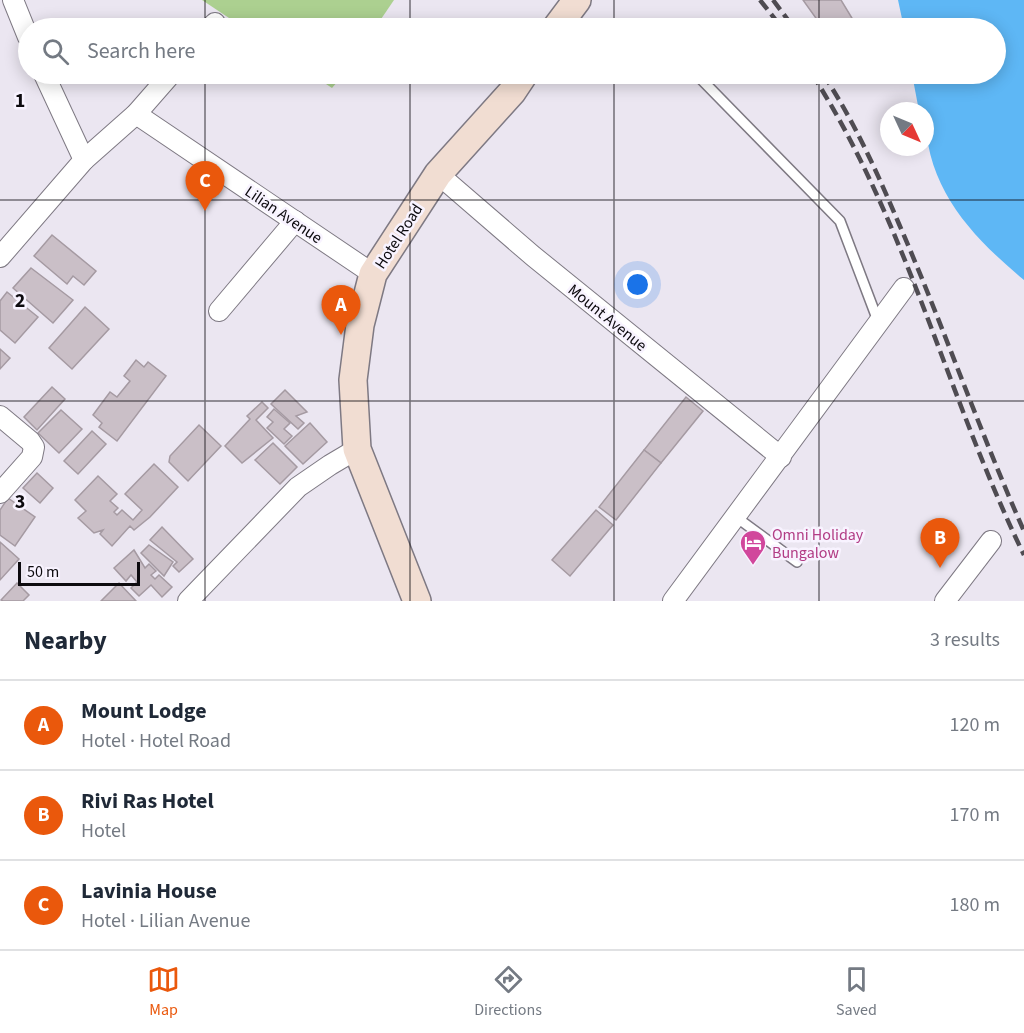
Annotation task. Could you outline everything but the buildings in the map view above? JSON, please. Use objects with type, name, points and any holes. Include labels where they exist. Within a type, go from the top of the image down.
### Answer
[{"type":"street","points":[[14,0],[21,18]]},
{"type":"street","points":[[564,18],[577,0]]},
{"type":"street","points":[[49,84],[84,160]]},
{"type":"street","points":[[0,257],[84,160],[136,114],[162,84]]},
{"type":"street","name":"Hotel Road","points":[[417,601],[357,449],[353,380],[360,325],[373,274],[438,174],[517,84]]},
{"type":"street","name":"Lilian Avenue","points":[[136,114],[373,274]]},
{"type":"street","name":"Mount Avenue","points":[[438,174],[533,256],[781,458]]},
{"type":"street","points":[[219,311],[295,221]]},
{"type":"street","points":[[673,601],[781,458],[904,288]]},
{"type":"street","points":[[0,416],[34,447],[32,457],[0,493]]},
{"type":"street","points":[[188,601],[298,487],[357,449]]},
{"type":"street","points":[[945,601],[991,541]]},
{"type":"lane","points":[[707,84],[840,221],[879,323]]},
{"type":"lane","points":[[736,517],[797,562]]},
{"type":"green space","points":[[202,0],[394,0],[382,18],[229,18]]},
{"type":"water","points":[[898,0],[1024,0],[1024,280],[969,227],[942,186],[931,156],[934,156],[934,102],[917,102],[914,84],[1006,84],[1006,18],[902,18]]},
{"type":"railway","points":[[760,0],[774,18]]},
{"type":"railway","points":[[773,0],[786,18]]},
{"type":"railway","points":[[818,84],[845,131],[901,250],[972,434],[1024,555]]},
{"type":"railway","points":[[829,84],[855,128],[882,185],[1024,531]]},
{"type":"place","name":"Lavinia House","points":[[205,211]]},
{"type":"place","name":"Mount Lodge","points":[[341,335]]},
{"type":"place","name":"Omni Holiday Bungalow","points":[[753,566]]},
{"type":"place","name":"Rivi Ras Hotel","points":[[940,568]]}]
